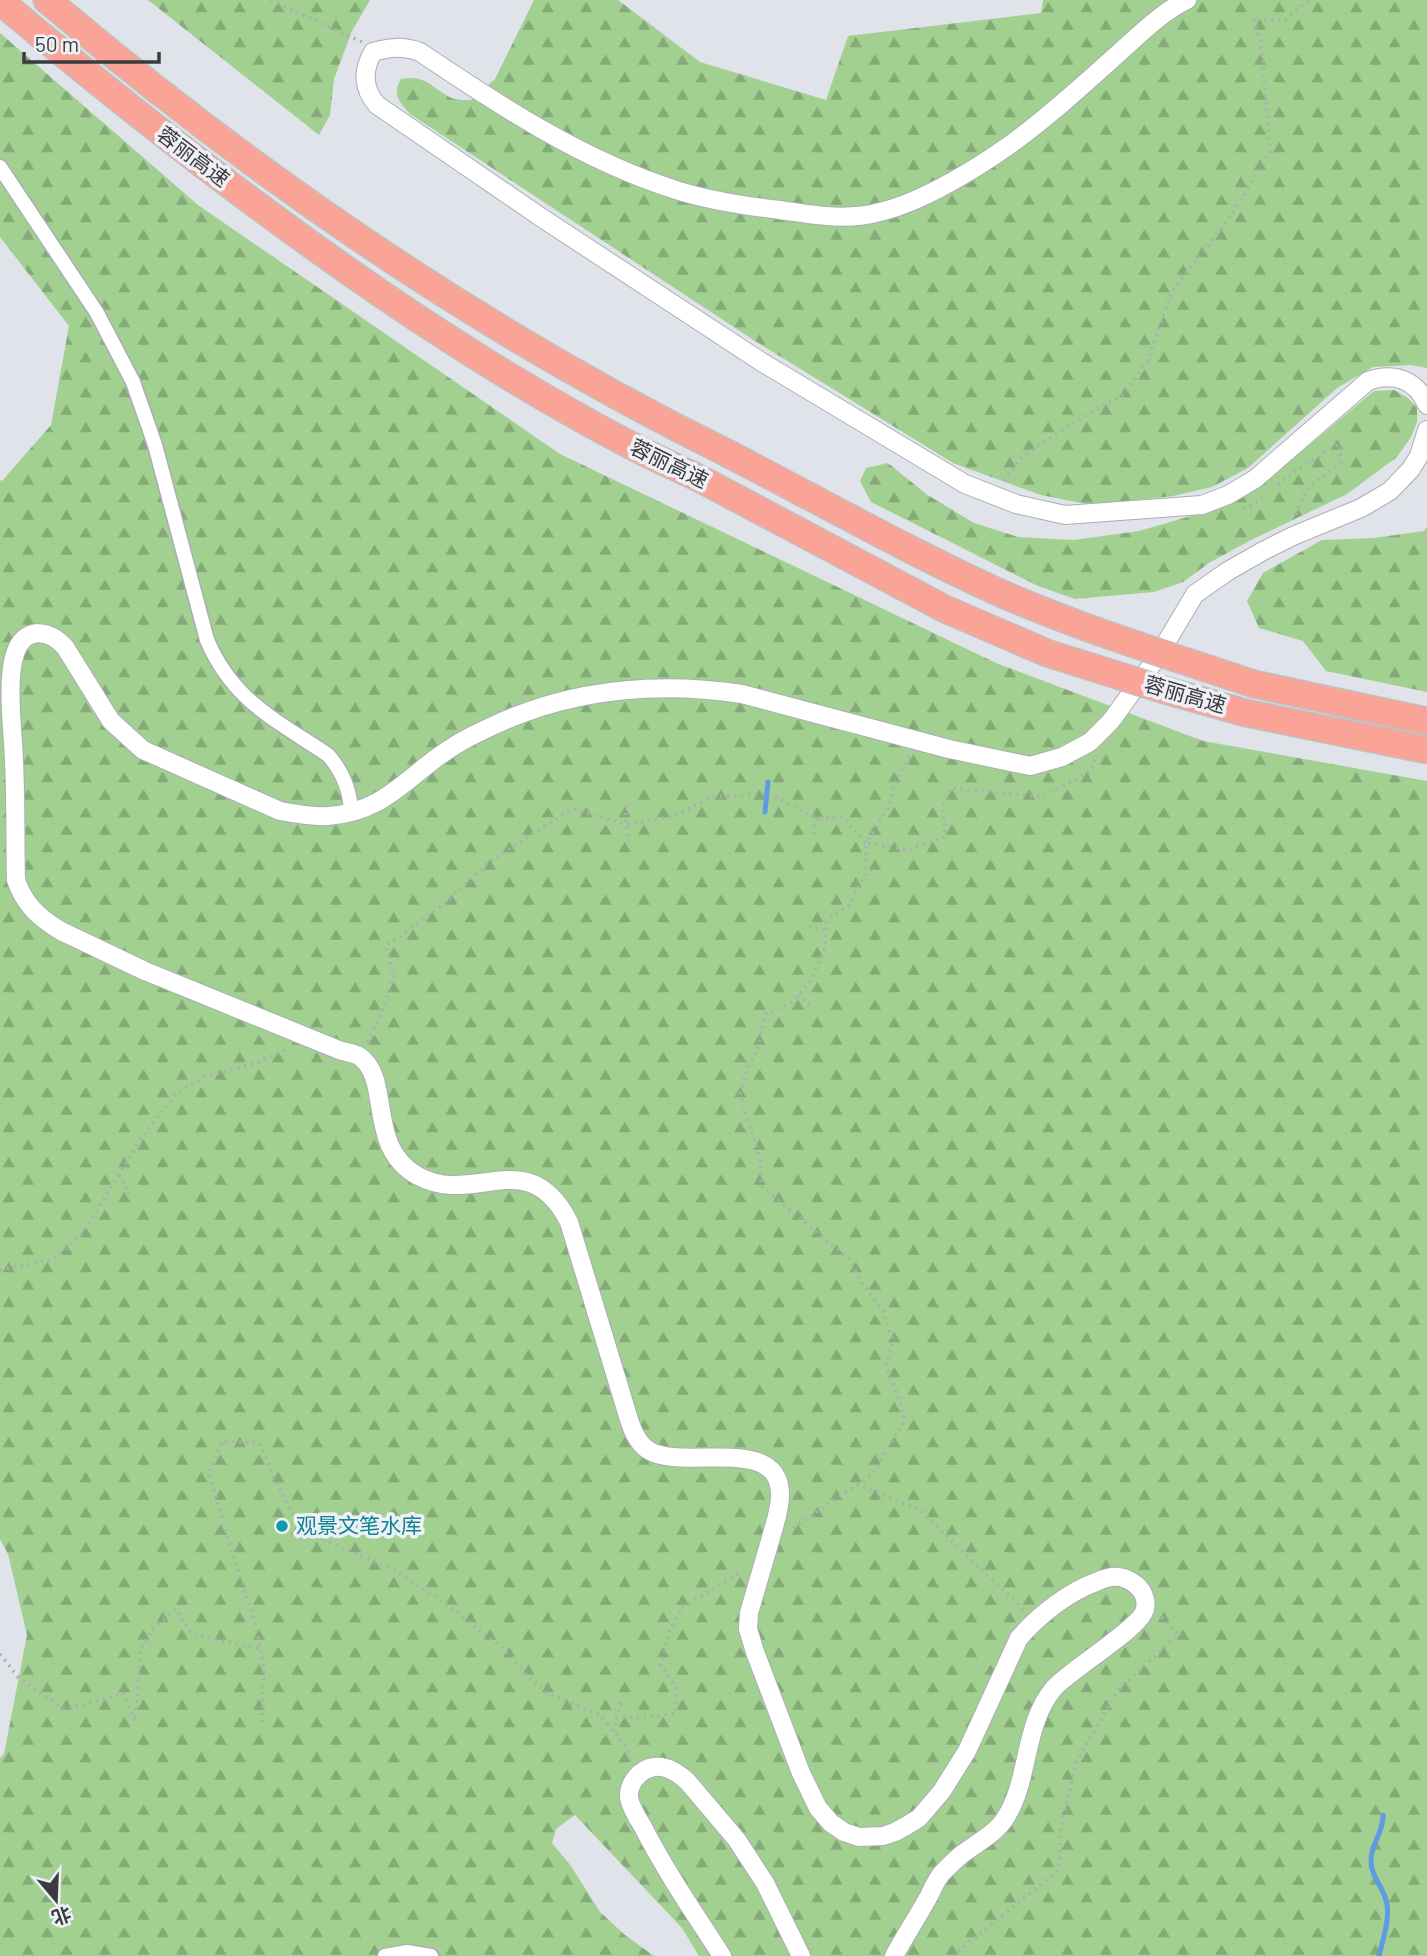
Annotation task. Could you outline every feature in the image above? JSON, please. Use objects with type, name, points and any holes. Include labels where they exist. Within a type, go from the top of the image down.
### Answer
[{"type":"highway","name":"蓉丽高速","points":[[47,0],[150,85],[292,192],[412,274],[575,373],[658,419],[928,559],[1071,623],[1254,684],[1427,721]]},
{"type":"highway","name":"蓉丽高速","points":[[0,1],[212,173],[331,260],[489,365],[634,447],[710,484],[946,609],[1046,653],[1247,713],[1427,750]]},
{"type":"street","points":[[1187,0],[1158,18],[1010,145],[918,199],[898,208],[856,216],[834,217],[734,205],[660,185],[608,163],[536,126],[420,52],[398,47],[373,52],[365,71],[367,90],[377,105],[542,218],[760,361],[965,484],[993,496],[1041,511],[1065,515],[1202,505],[1228,495],[1255,479],[1368,381],[1389,376],[1400,378],[1417,388],[1427,405]]},
{"type":"street","points":[[0,167],[97,313],[133,382],[155,445],[207,640],[220,666],[228,679],[252,704],[328,755],[348,788],[351,811]]},
{"type":"street","points":[[894,1956],[940,1875],[1006,1819],[1014,1800],[1031,1736],[1052,1690],[1067,1675],[1141,1618],[1145,1610],[1144,1598],[1138,1586],[1117,1577],[1110,1577],[1083,1587],[1036,1621],[1019,1639],[967,1751],[942,1791],[919,1818],[883,1836],[859,1838],[831,1823],[818,1808],[801,1773],[748,1629],[748,1613],[778,1512],[780,1493],[771,1469],[761,1462],[746,1458],[680,1458],[659,1454],[647,1449],[639,1440],[624,1403],[574,1236],[562,1209],[548,1192],[529,1182],[511,1180],[451,1185],[433,1183],[419,1177],[404,1168],[392,1152],[387,1141],[373,1076],[368,1065],[359,1056],[145,971],[55,927],[27,906],[16,880],[11,681],[15,653],[22,641],[34,632],[48,634],[60,641],[111,721],[143,750],[281,811],[327,816],[372,805],[395,792],[459,743],[492,726],[566,699],[624,689],[683,687],[742,694],[914,740],[1030,766],[1046,763],[1077,750],[1101,732],[1158,656],[1195,594],[1263,551],[1361,508],[1390,491],[1411,469],[1422,449],[1427,430]]},
{"type":"street","points":[[722,1956],[652,1845],[629,1798],[631,1785],[644,1770],[655,1767],[678,1773],[737,1840],[765,1883],[801,1956]]},
{"type":"street","points":[[385,1956],[407,1952],[431,1956]]},
{"type":"path","points":[[271,0],[380,50]]},
{"type":"path","points":[[993,496],[1022,457],[1071,424],[1124,394],[1147,362],[1172,291],[1228,220],[1270,152],[1261,43],[1253,19],[1285,20],[1308,0]]},
{"type":"path","points":[[769,1544],[873,1474],[905,1420],[886,1367],[893,1342],[883,1311],[849,1259],[761,1186],[760,1158],[740,1095],[745,1075],[758,1048],[765,1014],[793,1002],[810,981],[824,952],[827,920],[849,905],[865,876],[866,843],[888,808],[894,786],[914,740]]},
{"type":"path","points":[[359,1056],[379,1020],[394,976],[386,946],[438,909],[490,861],[572,809],[627,825],[679,814],[709,798],[767,793],[817,818],[843,817],[866,843],[907,850],[945,837],[943,805],[951,788],[1040,797],[1090,772],[1095,759]]},
{"type":"path","points":[[625,807],[628,842]]},
{"type":"path","points":[[813,834],[817,818]]},
{"type":"path","points":[[808,926],[826,930]]},
{"type":"path","points":[[799,995],[810,1006]]},
{"type":"path","points":[[0,1270],[54,1259],[83,1233],[144,1134],[176,1094],[204,1077],[259,1062],[312,1039]]},
{"type":"path","points":[[119,1175],[130,1194]]},
{"type":"path","points":[[262,1722],[264,1669],[257,1630],[222,1522],[209,1471],[223,1441],[259,1443],[302,1531],[394,1570],[449,1606],[507,1652],[526,1675],[547,1693],[600,1715],[622,1741],[632,1760],[631,1785]]},
{"type":"path","points":[[857,1484],[922,1511],[1036,1621]]},
{"type":"path","points":[[616,1718],[676,1713],[676,1688],[661,1665],[669,1632],[683,1607],[746,1568]]},
{"type":"path","points":[[953,1956],[1059,1870],[1061,1827],[1077,1761],[1117,1691],[1179,1634],[1144,1598]]},
{"type":"path","points":[[0,1654],[18,1677],[65,1710],[123,1693],[135,1721],[141,1648],[154,1628],[176,1609],[192,1634],[260,1649]]},
{"type":"path","points":[[614,1732],[622,1700]]},
{"type":"green space","points":[[148,0],[370,0],[352,31],[334,79],[330,115],[319,135]]},
{"type":"green space","points":[[534,0],[618,0],[700,62],[826,100],[848,36],[1041,13],[1043,0],[1427,0],[1427,368],[1411,365],[1373,367],[1337,388],[1248,468],[1212,487],[1173,496],[1091,505],[1041,495],[953,463],[755,341],[410,114],[403,106],[397,94],[398,84],[401,79],[410,78],[424,81],[454,99],[471,100],[495,79]]},
{"type":"green space","points":[[0,33],[198,205],[560,454],[996,663],[1203,741],[1427,781],[1427,1956],[699,1956],[682,1928],[575,1815],[556,1829],[552,1843],[571,1866],[600,1912],[654,1956],[0,1956],[0,1758],[4,1754],[27,1635],[8,1554],[0,1539],[0,480],[2,481],[51,425],[69,326],[0,237]]},
{"type":"green space","points":[[1394,390],[1417,407],[1417,422],[1411,437],[1397,457],[1347,494],[1251,540],[1209,563],[1183,582],[1154,592],[1075,599],[1038,586],[871,502],[860,481],[866,468],[888,463],[926,494],[974,523],[1018,537],[1074,540],[1139,531],[1208,511],[1272,476],[1374,391]]},
{"type":"green space","points":[[1427,527],[1427,692],[1326,671],[1303,641],[1259,628],[1247,601],[1263,573],[1322,540],[1374,538],[1424,531]]},
{"type":"waterway","points":[[765,812],[768,782]]},
{"type":"waterway","points":[[1379,1956],[1388,1911],[1385,1897],[1373,1871],[1371,1856],[1383,1815]]},
{"type":"place","name":"观景文笔水库","points":[[282,1526]]}]
